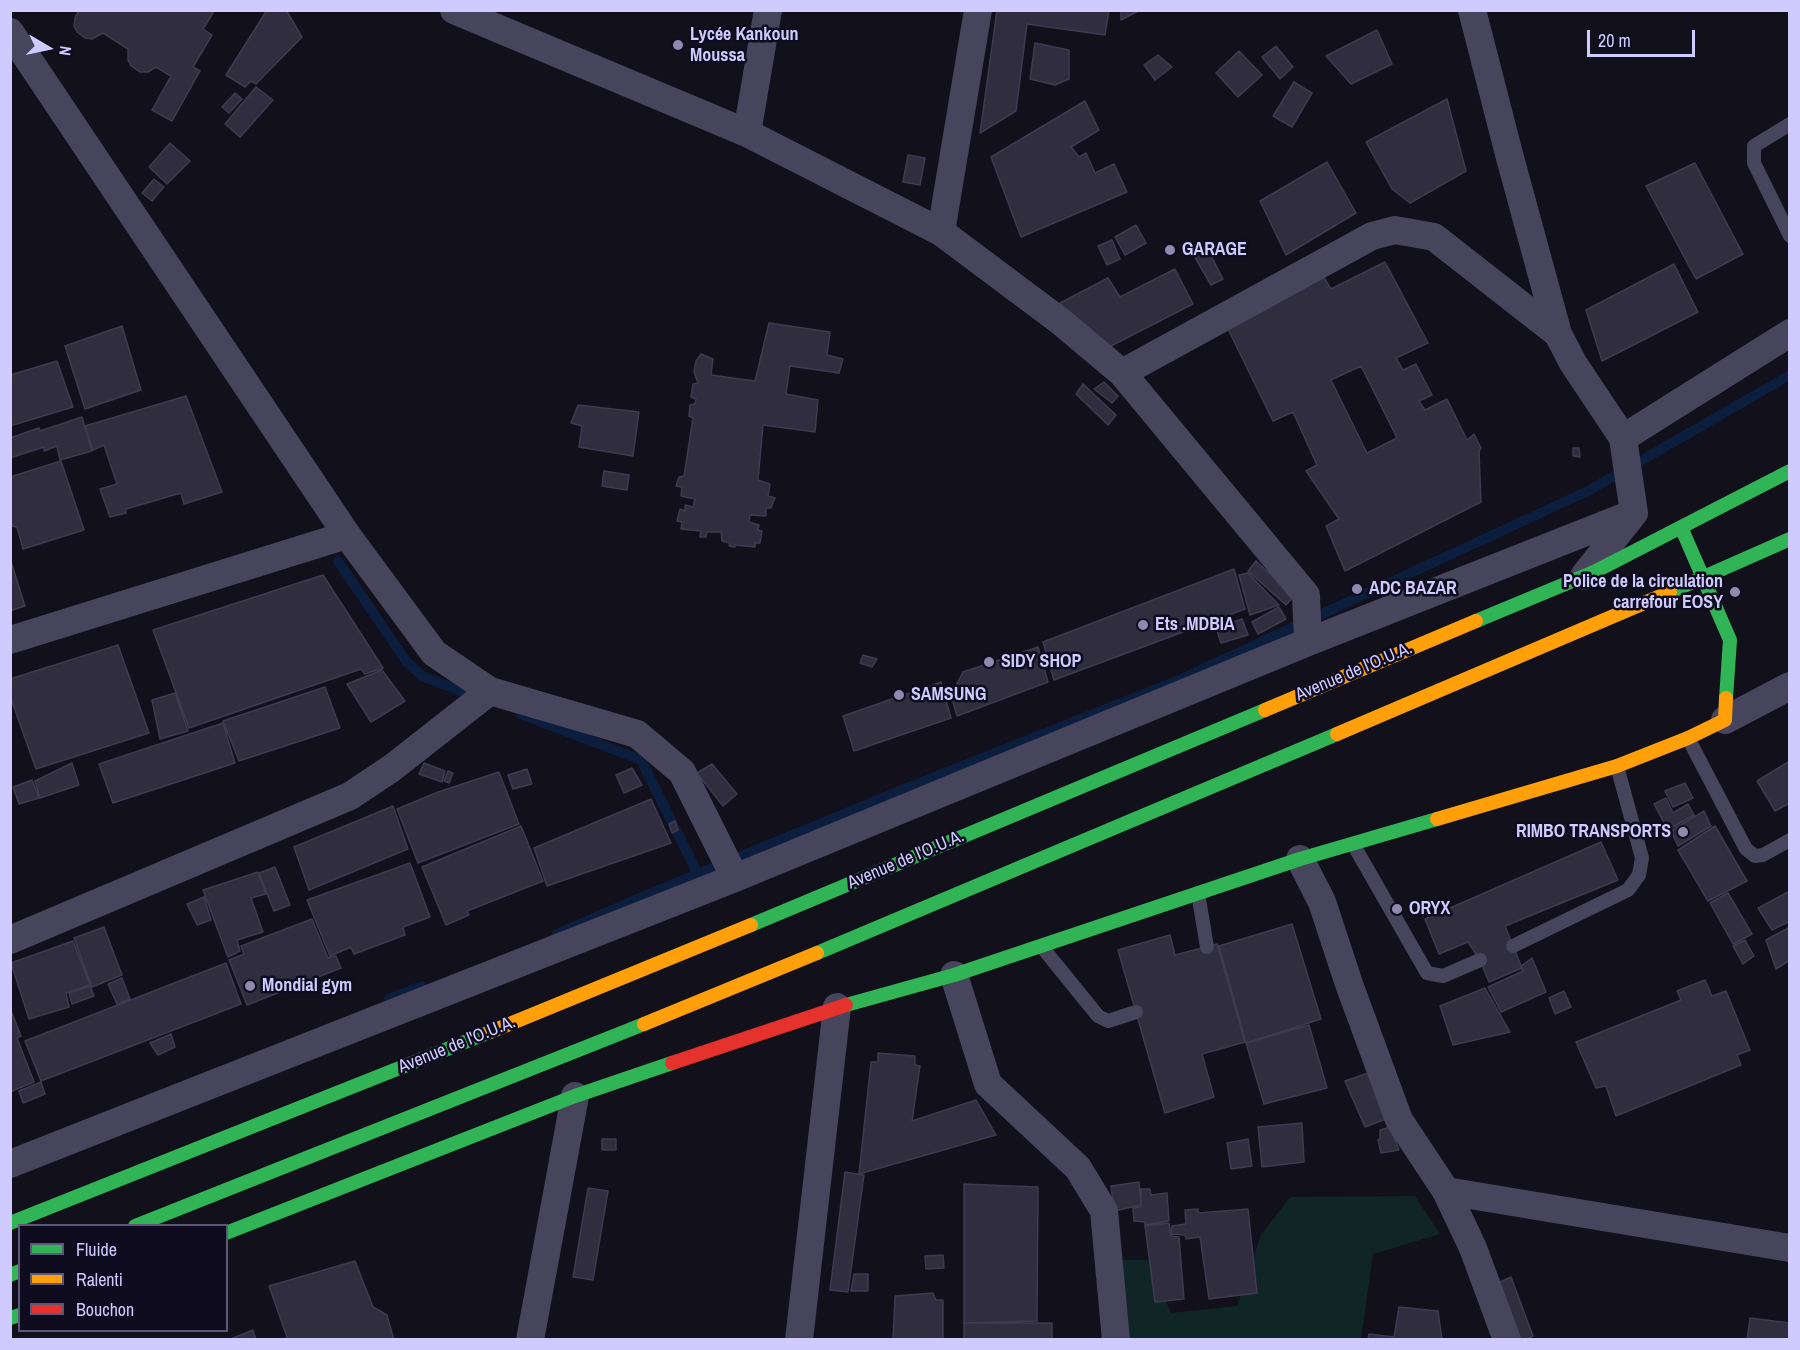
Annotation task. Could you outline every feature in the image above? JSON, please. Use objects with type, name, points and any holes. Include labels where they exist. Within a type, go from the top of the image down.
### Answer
[{"type":"main road","name":"Avenue de l'O.U.A.","points":[[10,1223],[576,998],[1584,576],[1790,471]]},
{"type":"main road","points":[[228,1232],[575,1096],[837,1006],[954,975],[1300,859],[1617,766],[1688,738],[1725,720],[1730,639],[1682,527]]},
{"type":"main road","points":[[140,1224],[702,1000],[1615,617],[1790,538]]},
{"type":"street","points":[[454,10],[747,132],[941,232],[1060,321],[1122,372],[1306,595],[1308,642]]},
{"type":"street","points":[[747,132],[768,10]]},
{"type":"street","points":[[941,232],[978,10]]},
{"type":"street","points":[[1472,10],[1558,334],[1574,363],[1623,438],[1634,513],[1584,576]]},
{"type":"street","points":[[10,32],[347,534],[434,653],[490,691],[637,735],[682,772],[735,878]]},
{"type":"street","points":[[1122,372],[1372,236],[1395,230],[1434,237],[1558,334]]},
{"type":"street","points":[[1623,438],[1790,333]]},
{"type":"street","points":[[10,1164],[735,878],[1308,642],[1634,513],[1682,527]]},
{"type":"street","points":[[10,640],[347,534]]},
{"type":"street","points":[[1725,720],[1790,686]]},
{"type":"street","points":[[10,940],[350,796],[392,768],[490,691]]},
{"type":"street","points":[[1300,859],[1322,902],[1349,984],[1399,1120],[1446,1191],[1473,1248],[1507,1340]]},
{"type":"street","points":[[954,975],[988,1084],[1078,1168],[1104,1210],[1116,1340]]},
{"type":"street","points":[[799,1340],[837,1006]]},
{"type":"street","points":[[530,1340],[575,1096]]},
{"type":"street","points":[[1446,1191],[1790,1248]]},
{"type":"lane","points":[[1790,124],[1754,146],[1754,163],[1790,236]]},
{"type":"lane","points":[[1688,738],[1746,849],[1755,855],[1763,855],[1790,840]]},
{"type":"lane","points":[[1513,946],[1628,890],[1639,876],[1642,858],[1617,766]]},
{"type":"lane","points":[[1352,844],[1427,973],[1443,975],[1480,960]]},
{"type":"lane","points":[[1198,893],[1207,947]]},
{"type":"lane","points":[[1041,946],[1098,1016],[1108,1021],[1136,1012]]},
{"type":"green space","points":[[1415,1196],[1440,1234],[1373,1254],[1361,1339],[1130,1339],[1122,1260],[1148,1260],[1171,1313],[1237,1306],[1261,1235],[1290,1197]]},
{"type":"building","points":[[79,10],[209,10],[213,13],[203,29],[212,35],[193,67],[200,71],[172,121],[152,110],[171,76],[156,67],[148,72],[140,72],[131,66],[128,60],[128,49],[103,33],[92,39],[85,38],[77,32],[74,26]]},
{"type":"building","points":[[267,10],[286,10],[302,37],[256,84],[251,81],[245,87],[226,75]]},
{"type":"building","points":[[997,10],[1109,10],[1105,35],[1027,24],[1016,111],[980,133]]},
{"type":"building","points":[[1121,10],[1140,10],[1121,20]]},
{"type":"building","points":[[1377,30],[1392,64],[1351,84],[1326,56]]},
{"type":"building","points":[[1035,43],[1069,50],[1069,79],[1055,85],[1030,79]]},
{"type":"building","points":[[1276,46],[1293,67],[1280,79],[1262,57]]},
{"type":"building","points":[[1239,51],[1262,75],[1238,97],[1216,73]]},
{"type":"building","points":[[1158,55],[1172,67],[1155,80],[1144,65]]},
{"type":"building","points":[[1294,82],[1312,93],[1292,127],[1273,116]]},
{"type":"building","points":[[256,87],[273,100],[240,137],[225,124]]},
{"type":"building","points":[[235,93],[242,99],[229,113],[222,107]]},
{"type":"building","points":[[1447,99],[1466,171],[1410,203],[1392,189],[1366,142]]},
{"type":"building","points":[[1085,101],[1099,130],[1071,147],[1079,157],[1086,153],[1095,173],[1114,164],[1127,192],[1021,237],[991,157]]},
{"type":"building","points":[[170,143],[190,161],[167,184],[149,167]]},
{"type":"building","points":[[908,155],[925,158],[920,185],[903,182]]},
{"type":"building","points":[[1327,162],[1356,213],[1286,255],[1260,201]]},
{"type":"building","points":[[1695,163],[1743,254],[1696,279],[1646,186]]},
{"type":"building","points":[[154,179],[164,187],[152,201],[142,193]]},
{"type":"building","points":[[1136,225],[1146,243],[1125,255],[1115,237]]},
{"type":"building","points":[[1112,240],[1120,259],[1107,265],[1098,246]]},
{"type":"building","points":[[1204,242],[1223,279],[1211,285],[1190,249]]},
{"type":"building","points":[[1385,262],[1428,343],[1396,358],[1403,370],[1416,364],[1432,395],[1419,401],[1425,410],[1447,399],[1467,440],[1474,434],[1481,448],[1479,452],[1481,502],[1345,571],[1326,526],[1339,519],[1306,471],[1317,465],[1293,412],[1273,421],[1226,325],[1323,276],[1331,289]],"holes":[[[1361,366],[1397,438],[1367,453],[1331,380]]]},
{"type":"building","points":[[1674,264],[1698,312],[1602,361],[1586,310]]},
{"type":"building","points":[[1175,269],[1193,304],[1103,350],[1060,303],[1108,278],[1120,297]]},
{"type":"building","points":[[769,323],[830,332],[827,355],[843,359],[839,373],[790,366],[786,394],[818,400],[815,432],[763,425],[758,480],[770,484],[768,496],[775,498],[771,508],[766,508],[766,516],[750,515],[749,522],[759,525],[758,530],[762,531],[760,543],[755,543],[755,547],[735,545],[735,547],[722,541],[721,532],[707,532],[706,537],[700,537],[701,531],[681,529],[682,522],[677,521],[680,509],[685,511],[685,505],[693,507],[695,499],[681,496],[682,487],[676,486],[679,477],[684,476],[693,418],[689,416],[690,405],[695,404],[696,399],[691,397],[693,384],[698,383],[694,372],[696,361],[701,354],[713,359],[711,375],[755,381]]},
{"type":"building","points":[[122,326],[141,390],[85,409],[65,346]]},
{"type":"building","points":[[57,361],[73,407],[10,426],[10,375]]},
{"type":"building","points":[[1104,382],[1118,396],[1112,403],[1094,389]]},
{"type":"building","points":[[1083,384],[1116,415],[1108,425],[1076,394]]},
{"type":"building","points":[[186,396],[222,492],[184,504],[181,493],[126,509],[126,513],[110,517],[100,489],[117,484],[104,445],[93,450],[85,426]]},
{"type":"building","points":[[578,405],[639,412],[633,456],[579,447],[582,426],[571,423]]},
{"type":"building","points":[[82,417],[92,451],[60,460],[57,446],[44,451],[44,447],[10,458],[10,438]]},
{"type":"building","points":[[1573,448],[1579,448],[1580,457],[1573,456]]},
{"type":"building","points":[[61,461],[84,530],[23,549],[17,527],[10,526],[10,477]]},
{"type":"building","points":[[604,471],[629,475],[627,490],[602,486]]},
{"type":"building","points":[[10,558],[25,606],[10,611]]},
{"type":"building","points":[[1256,561],[1294,596],[1286,605],[1248,571]]},
{"type":"building","name":"Ets .MDBIA","points":[[1234,569],[1245,609],[1054,680],[1043,642]]},
{"type":"building","points":[[1248,573],[1279,605],[1250,615],[1239,575]]},
{"type":"building","points":[[323,575],[383,668],[365,674],[361,669],[189,728],[153,630]]},
{"type":"building","points":[[1279,607],[1286,619],[1258,634],[1252,622]]},
{"type":"building","points":[[1242,619],[1248,635],[1221,643],[1216,628]]},
{"type":"building","points":[[118,645],[149,733],[36,769],[10,696],[10,679]]},
{"type":"building","points":[[1038,647],[1048,682],[957,716],[951,695],[963,672]]},
{"type":"building","points":[[863,655],[877,659],[872,667],[860,663]]},
{"type":"building","points":[[382,670],[405,701],[371,722],[347,684]]},
{"type":"building","points":[[941,682],[951,718],[854,751],[843,716]]},
{"type":"building","points":[[325,687],[340,728],[239,761],[223,721]]},
{"type":"building","points":[[175,693],[188,731],[160,739],[152,700]]},
{"type":"building","points":[[223,723],[235,763],[113,803],[99,764]]},
{"type":"building","points":[[1790,761],[1790,803],[1775,811],[1757,781]]},
{"type":"building","points":[[72,763],[79,785],[40,798],[35,781]]},
{"type":"building","points":[[424,763],[445,771],[442,782],[419,774]]},
{"type":"building","points":[[712,764],[737,794],[723,806],[697,773]]},
{"type":"building","points":[[632,768],[642,785],[624,793],[616,775]]},
{"type":"building","points":[[527,769],[532,784],[513,789],[508,775]]},
{"type":"building","points":[[448,771],[453,773],[449,783],[444,781]]},
{"type":"building","points":[[499,772],[519,824],[418,863],[397,809],[438,792]]},
{"type":"building","points":[[32,780],[39,798],[19,804],[13,787]]},
{"type":"building","points":[[1685,783],[1693,798],[1673,807],[1665,791]]},
{"type":"building","points":[[1666,798],[1673,813],[1688,804],[1694,815],[1668,830],[1654,804]]},
{"type":"building","points":[[651,799],[671,843],[547,886],[534,848]]},
{"type":"building","points":[[393,806],[408,849],[309,890],[294,847]]},
{"type":"building","points":[[1704,811],[1711,826],[1678,846],[1671,831]]},
{"type":"building","points":[[675,821],[678,830],[672,833],[669,824]]},
{"type":"building","points":[[521,826],[543,881],[467,911],[469,915],[446,925],[422,867]]},
{"type":"building","points":[[1715,826],[1747,881],[1708,901],[1678,850]]},
{"type":"building","points":[[1601,842],[1618,880],[1505,926],[1522,968],[1489,982],[1480,960],[1468,942],[1439,954],[1425,919]]},
{"type":"building","points":[[410,863],[430,917],[403,927],[405,935],[354,954],[351,947],[330,956],[307,900]]},
{"type":"building","points":[[275,867],[290,905],[274,911],[259,873]]},
{"type":"building","points":[[258,872],[266,894],[251,898],[263,932],[237,940],[240,951],[228,957],[203,890]]},
{"type":"building","points":[[1790,891],[1790,921],[1772,930],[1758,908]]},
{"type":"building","points":[[1728,893],[1752,934],[1733,944],[1710,903]]},
{"type":"building","points":[[204,897],[211,920],[197,925],[187,904]]},
{"type":"building","points":[[312,919],[328,958],[336,956],[341,968],[247,1005],[229,960],[244,954],[241,946]]},
{"type":"building","points":[[1292,924],[1321,1019],[1246,1043],[1219,946]]},
{"type":"building","points":[[104,927],[122,975],[92,987],[74,938]]},
{"type":"building","points":[[1790,927],[1790,960],[1776,969],[1766,940]]},
{"type":"building","points":[[1170,935],[1175,955],[1217,944],[1245,1042],[1202,1054],[1214,1097],[1165,1113],[1118,950]]},
{"type":"building","points":[[1745,940],[1754,956],[1743,964],[1733,946]]},
{"type":"building","points":[[73,941],[90,985],[66,993],[69,1007],[29,1019],[11,963]]},
{"type":"building","points":[[1532,958],[1546,992],[1501,1012],[1488,987],[1523,971],[1521,966]]},
{"type":"building","points":[[226,963],[241,1004],[41,1081],[25,1041]]},
{"type":"building","points":[[122,978],[130,999],[117,1004],[108,984]]},
{"type":"building","points":[[1705,980],[1712,996],[1726,991],[1750,1050],[1737,1055],[1741,1065],[1616,1116],[1606,1086],[1596,1088],[1576,1042],[1681,1000],[1677,991]]},
{"type":"building","points":[[90,986],[94,996],[72,1004],[69,993]]},
{"type":"building","points":[[1485,988],[1510,1032],[1453,1045],[1440,1006]]},
{"type":"building","points":[[1564,991],[1571,1007],[1555,1014],[1549,998]]},
{"type":"building","points":[[10,1008],[21,1036],[17,1038],[34,1082],[10,1092]]},
{"type":"building","points":[[1309,1025],[1327,1088],[1264,1104],[1246,1043]]},
{"type":"building","points":[[171,1034],[175,1047],[158,1055],[150,1043]]},
{"type":"building","points":[[878,1053],[915,1056],[915,1065],[920,1066],[912,1121],[976,1100],[996,1135],[859,1174],[871,1062],[878,1062]]},
{"type":"building","points":[[1368,1073],[1386,1119],[1365,1127],[1345,1081]]},
{"type":"building","points":[[41,1082],[45,1094],[23,1103],[19,1091]]},
{"type":"building","points":[[1302,1123],[1304,1162],[1262,1167],[1258,1127]]},
{"type":"building","points":[[1390,1127],[1399,1150],[1381,1153],[1378,1140],[1380,1130]]},
{"type":"building","points":[[602,1139],[616,1139],[616,1150],[602,1150]]},
{"type":"building","points":[[1248,1139],[1252,1166],[1231,1169],[1227,1143]]},
{"type":"building","points":[[845,1172],[864,1175],[848,1292],[830,1290]]},
{"type":"building","points":[[1139,1182],[1141,1205],[1114,1211],[1111,1186]]},
{"type":"building","points":[[964,1184],[1038,1187],[1037,1321],[964,1323]]},
{"type":"building","points":[[588,1188],[608,1191],[593,1280],[573,1277]]},
{"type":"building","points":[[1141,1189],[1150,1189],[1151,1195],[1167,1193],[1169,1221],[1145,1225],[1145,1222],[1134,1221],[1133,1208],[1141,1207]]},
{"type":"building","points":[[1198,1209],[1198,1213],[1248,1209],[1257,1293],[1209,1299],[1200,1237],[1186,1239],[1185,1235],[1171,1234],[1172,1226],[1186,1224],[1185,1210]]},
{"type":"building","points":[[1169,1223],[1171,1236],[1179,1237],[1184,1299],[1155,1302],[1145,1226]]},
{"type":"building","points":[[943,1255],[944,1268],[926,1269],[925,1256]]},
{"type":"building","points":[[355,1261],[373,1307],[387,1315],[394,1340],[288,1340],[269,1286]]},
{"type":"building","points":[[854,1274],[868,1274],[868,1291],[851,1291]]},
{"type":"building","points":[[1511,1277],[1533,1336],[1525,1340],[1513,1340],[1493,1285]]},
{"type":"building","points":[[933,1293],[936,1300],[943,1300],[943,1340],[893,1340],[895,1296]]},
{"type":"building","points":[[1399,1307],[1438,1311],[1442,1340],[1368,1340],[1369,1334],[1394,1337]]},
{"type":"building","points":[[1750,1318],[1790,1323],[1790,1340],[1747,1340]]},
{"type":"building","points":[[964,1323],[1052,1323],[1052,1340],[964,1340]]},
{"type":"building","points":[[253,1330],[256,1340],[228,1340]]},
{"type":"waterway","points":[[557,934],[909,787],[1179,680],[1588,491],[1790,375]]},
{"type":"waterway","points":[[338,561],[406,661],[422,676],[479,698]]},
{"type":"waterway","points":[[521,714],[641,760],[698,874]]},
{"type":"waterway","points":[[389,999],[422,986]]},
{"type":"traffic: fast","points":[[1476,621],[1594,572],[1790,471]]},
{"type":"traffic: fast","points":[[1681,527],[1730,640],[1726,698]]},
{"type":"traffic: fast","points":[[1670,592],[1790,539]]},
{"type":"traffic: fast","points":[[751,925],[1265,710]]},
{"type":"traffic: fast","points":[[817,953],[1337,734]]},
{"type":"traffic: fast","points":[[846,1005],[954,975],[1300,859],[1437,819]]},
{"type":"traffic: fast","points":[[140,1224],[644,1024]]},
{"type":"traffic: fast","points":[[10,1223],[490,1032]]},
{"type":"traffic: fast","points":[[228,1232],[575,1096],[672,1063]]},
{"type":"traffic: fast","points":[[10,1275],[18,1272]]},
{"type":"traffic: fast","points":[[10,1318],[18,1316]]},
{"type":"traffic: slow","points":[[1337,734],[1670,592]]},
{"type":"traffic: slow","points":[[1265,710],[1476,621]]},
{"type":"traffic: slow","points":[[1437,819],[1617,766],[1688,738],[1725,720],[1726,698]]},
{"type":"traffic: slow","points":[[490,1032],[751,925]]},
{"type":"traffic: slow","points":[[644,1024],[817,953]]},
{"type":"traffic: jam","points":[[672,1063],[846,1005]]},
{"type":"place","name":"Lycée Kankoun Moussa","points":[[678,45]]},
{"type":"place","name":"GARAGE","points":[[1170,250]]},
{"type":"place","name":"ADC BAZAR","points":[[1357,589]]},
{"type":"place","name":"Police de la circulation carrefour EOSY","points":[[1735,592]]},
{"type":"place","name":"Ets .MDBIA","points":[[1143,625]]},
{"type":"place","name":"SIDY SHOP","points":[[989,662]]},
{"type":"place","name":"SAMSUNG","points":[[899,695]]},
{"type":"place","name":"RIMBO TRANSPORTS","points":[[1683,832]]},
{"type":"place","name":"ORYX","points":[[1397,909]]},
{"type":"place","name":"Mondial gym","points":[[250,986]]}]
